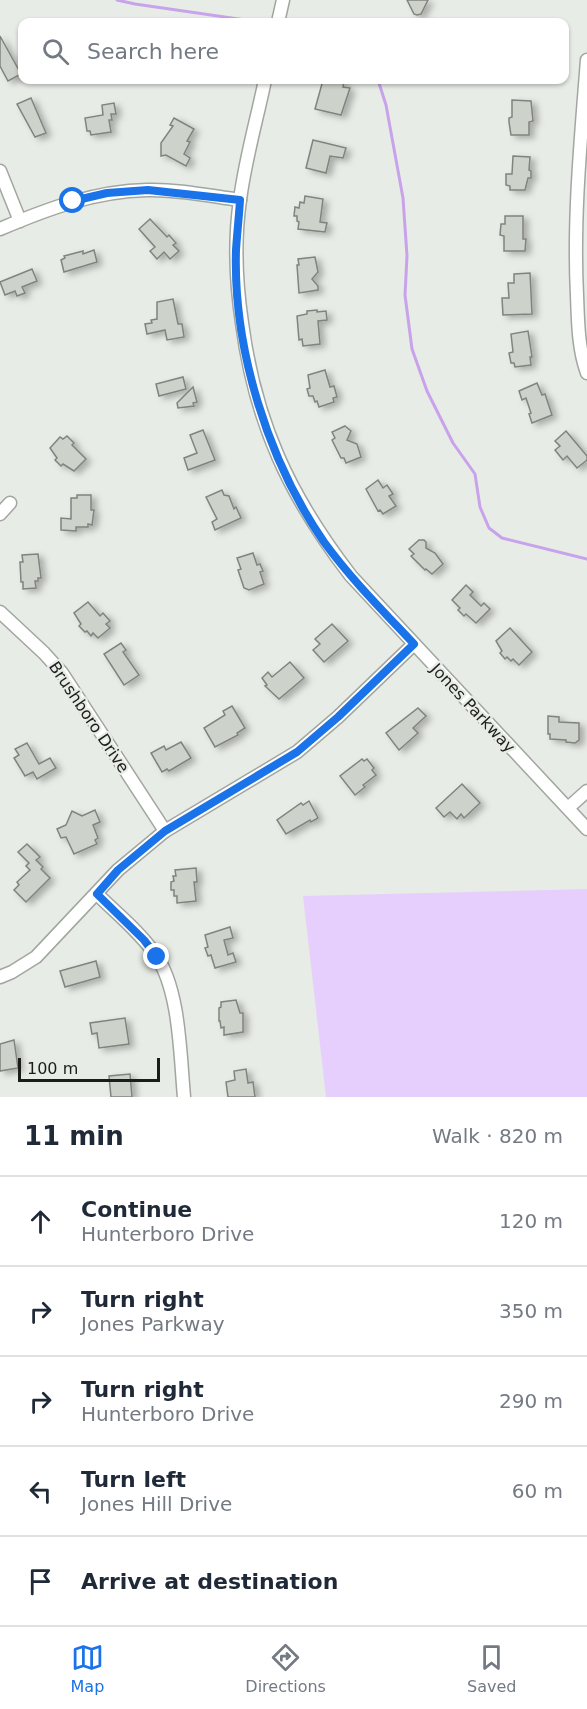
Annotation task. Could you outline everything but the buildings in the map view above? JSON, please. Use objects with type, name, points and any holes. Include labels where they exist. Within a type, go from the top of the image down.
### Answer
[{"type":"street","points":[[279,18],[283,0]]},
{"type":"street","points":[[587,60],[575,221],[578,325],[582,360],[587,373]]},
{"type":"street","name":"Jones Parkway","points":[[265,84],[240,200],[236,252],[239,299],[252,385],[277,455],[324,540],[351,576],[587,829]]},
{"type":"street","points":[[0,171],[20,220]]},
{"type":"street","points":[[0,229],[73,201],[107,193],[148,190],[240,200]]},
{"type":"street","points":[[0,514],[10,503]]},
{"type":"street","name":"Brushboro Drive","points":[[0,612],[62,673],[165,831]]},
{"type":"street","points":[[0,977],[36,957],[118,870],[165,831],[297,752],[338,717],[414,644]]},
{"type":"street","points":[[568,808],[587,791]]},
{"type":"street","points":[[97,894],[144,940],[156,954],[168,976],[174,999],[184,1097]]},
{"type":"shaded area","points":[[587,889],[587,1097],[326,1097],[303,896]]},
{"type":"waterway","points":[[117,0],[232,18]]},
{"type":"waterway","points":[[379,84],[386,105],[403,198],[407,256],[405,295],[412,349],[427,391],[453,443],[475,474],[480,507],[489,528],[502,538],[587,559]]},
{"type":"route","points":[[73,201],[107,193],[148,190],[240,200],[236,252],[239,299],[252,385],[263,421],[298,496],[324,540],[351,576],[414,644],[338,717],[297,752],[165,831],[118,870],[97,894],[144,940],[157,957]]}]
